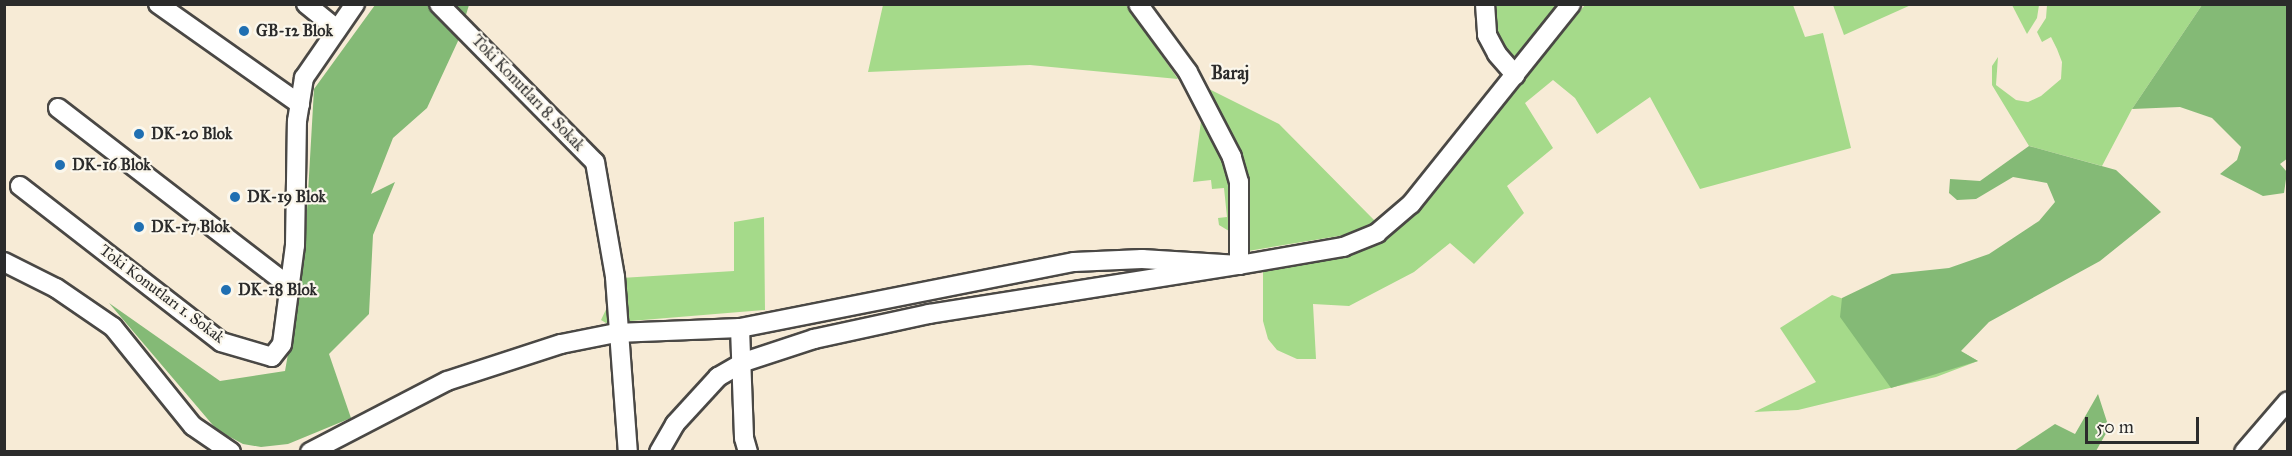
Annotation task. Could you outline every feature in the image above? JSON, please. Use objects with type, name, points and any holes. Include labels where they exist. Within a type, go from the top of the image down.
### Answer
[{"type":"street","points":[[158,4],[300,105]]},
{"type":"street","points":[[306,4],[337,28]]},
{"type":"street","name":"Toki Konutları 1. Sokak","points":[[20,186],[221,342],[272,357],[282,344],[295,245],[300,105],[304,78],[355,4]]},
{"type":"street","name":"Toki Konutları 8. Sokak","points":[[440,4],[595,162],[615,277],[616,333],[628,452]]},
{"type":"street","points":[[1138,4],[1188,72],[1232,157],[1239,182],[1239,265]]},
{"type":"street","points":[[1485,4],[1487,34],[1497,54],[1515,75]]},
{"type":"street","points":[[659,452],[675,424],[718,377],[744,362],[814,339],[929,314],[1296,258],[1377,233],[1411,204],[1571,4]]},
{"type":"street","points":[[58,108],[289,286]]},
{"type":"street","points":[[310,452],[478,369],[561,344],[616,333],[740,328],[1074,262],[1142,259],[1239,265]]},
{"type":"street","points":[[4,262],[56,288],[112,327],[141,358],[193,426],[231,452]]},
{"type":"street","points":[[740,328],[744,362],[744,438],[748,452]]},
{"type":"street","points":[[2244,452],[2288,401]]},
{"type":"green space","points":[[1833,4],[1911,5],[1844,35]]},
{"type":"green space","points":[[375,5],[469,5],[458,41],[427,108],[393,138],[371,194],[395,182],[373,235],[369,314],[329,354],[351,418],[288,444],[261,447],[243,444],[217,430],[109,303],[220,381],[285,371],[304,263],[314,89]]},
{"type":"green space","points":[[883,5],[1126,5],[1178,79],[1030,65],[868,72]]},
{"type":"green space","points":[[1491,5],[1558,5],[1513,61],[1494,31]]},
{"type":"green space","points":[[1585,5],[1793,5],[1805,37],[1823,33],[1851,148],[1700,189],[1650,97],[1597,134],[1575,98],[1553,80],[1525,103],[1553,148],[1507,186],[1524,213],[1474,264],[1450,243],[1414,272],[1349,306],[1313,304],[1316,359],[1297,359],[1277,350],[1268,339],[1263,321],[1263,271],[1354,252],[1385,239],[1412,218]]},
{"type":"green space","points":[[2012,5],[2039,5],[2037,18],[2027,34]]},
{"type":"green space","points":[[2047,5],[2202,5],[2132,109],[2102,166],[2029,146],[1992,85],[1992,66],[1998,57],[1996,85],[2016,100],[2028,102],[2041,96],[2061,79],[2062,62],[2051,37],[2042,42],[2037,32],[2046,18]]},
{"type":"green space","points":[[2202,5],[2287,5],[2288,158],[2280,164],[2287,172],[2284,193],[2263,196],[2220,174],[2237,160],[2241,147],[2212,118],[2180,107],[2132,109]]},
{"type":"green space","points":[[1209,89],[1279,124],[1375,221],[1351,234],[1248,251],[1248,194],[1239,150]]},
{"type":"green space","points":[[1201,121],[1222,158],[1231,189],[1233,224],[1229,231],[1219,225],[1218,218],[1227,217],[1224,188],[1212,189],[1211,180],[1193,182]]},
{"type":"green space","points":[[2029,146],[2116,170],[2161,212],[2100,261],[1989,322],[1961,351],[1978,361],[1891,388],[1840,317],[1842,298],[1892,274],[1949,268],[1989,254],[2039,221],[2055,202],[2047,183],[2013,177],[1976,199],[1957,200],[1949,193],[1950,179],[1980,181]]},
{"type":"green space","points":[[764,217],[765,310],[606,323],[601,320],[621,278],[734,271],[734,222]]},
{"type":"green space","points":[[1832,295],[1903,319],[1978,361],[1936,377],[1798,410],[1754,412],[1816,382],[1780,328]]},
{"type":"green space","points":[[2098,394],[2109,428],[2096,451],[2014,451],[2055,424],[2075,434]]},
{"type":"place","name":"GB-12 Blok","points":[[244,31]]},
{"type":"place","name":"DK-20 Blok","points":[[139,134]]},
{"type":"place","name":"DK-16 Blok","points":[[60,165]]},
{"type":"place","name":"DK-19 Blok","points":[[235,197]]},
{"type":"place","name":"DK-17 Blok","points":[[139,227]]},
{"type":"place","name":"DK-18 Blok","points":[[226,290]]},
{"type":"district","name":"Baraj","points":[[1230,73]]}]
